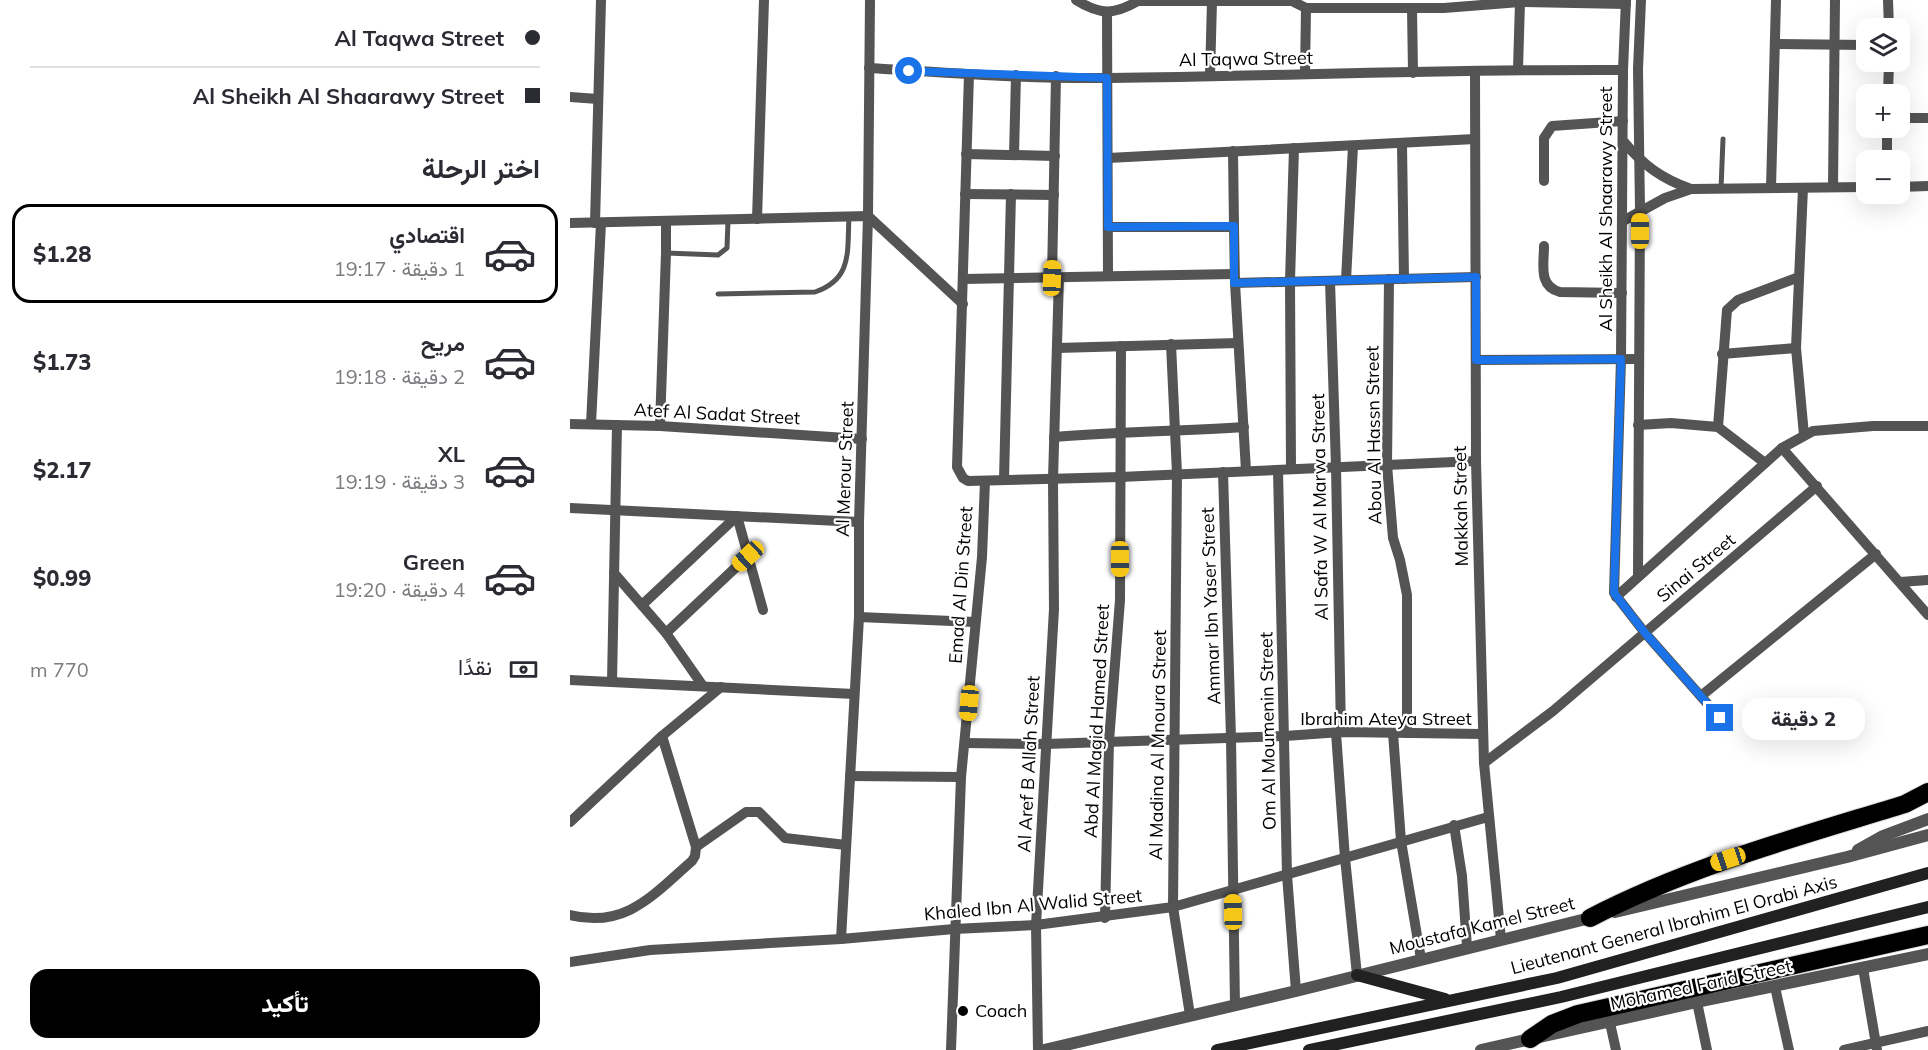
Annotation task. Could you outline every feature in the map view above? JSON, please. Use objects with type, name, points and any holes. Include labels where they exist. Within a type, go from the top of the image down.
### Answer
[{"type":"highway","points":[[1590,918],[1691,872],[1905,804],[1928,792]]},
{"type":"highway","points":[[1531,1045],[1552,1024],[1578,1014],[1928,935]]},
{"type":"main road","name":"Lieutenant General Ibrahim El Orabi Axis","points":[[1217,1050],[1557,978],[1928,873]]},
{"type":"main road","points":[[1309,1050],[1561,997],[1928,907]]},
{"type":"main road","points":[[1357,975],[1449,1001]]},
{"type":"street","points":[[591,424],[598,223],[601,0]]},
{"type":"street","points":[[757,219],[764,0]]},
{"type":"street","name":"Al Merour Street","points":[[841,939],[859,617],[859,522],[868,216],[870,0]]},
{"type":"street","points":[[1076,0],[1090,9],[1107,12],[1124,9],[1138,1],[1292,1],[1306,8],[1380,4],[1412,8],[1444,4],[1536,1],[1626,2]]},
{"type":"street","name":"Al Sheikh Al Shaarawy Street","points":[[1638,576],[1640,210],[1638,69],[1641,0]]},
{"type":"street","points":[[1772,188],[1776,0]]},
{"type":"street","points":[[1833,188],[1835,0]]},
{"type":"street","points":[[1888,0],[1889,18]]},
{"type":"street","points":[[1210,76],[1212,1]]},
{"type":"street","points":[[1518,69],[1520,2]]},
{"type":"street","name":"Al Sheikh Al Shaarawy Street","points":[[1616,597],[1614,593],[1621,359],[1623,70],[1626,2]]},
{"type":"street","points":[[1305,74],[1306,8]]},
{"type":"street","points":[[1412,8],[1413,73]]},
{"type":"street","points":[[1107,12],[1108,276]]},
{"type":"street","points":[[1775,44],[1856,45]]},
{"type":"street","name":"Al Taqwa Street","points":[[869,68],[1107,78],[1475,72],[1518,69],[1623,70]]},
{"type":"street","name":"Makkah Street","points":[[1475,72],[1476,461],[1483,734],[1488,817],[1501,939]]},
{"type":"street","points":[[969,74],[957,467],[963,478],[968,481],[985,481],[1120,477],[1476,461]]},
{"type":"street","points":[[1014,155],[1016,75]]},
{"type":"street","name":"Al Aref B Allah Street","points":[[1038,1050],[1036,925],[1054,609],[1053,479],[1057,348],[1054,195],[1056,76]]},
{"type":"street","points":[[570,98],[598,99]]},
{"type":"street","points":[[1910,118],[1928,118]]},
{"type":"street","points":[[1544,181],[1544,138],[1552,126],[1623,120]]},
{"type":"street","points":[[1108,158],[1475,140]]},
{"type":"street","points":[[1624,142],[1639,160],[1663,178],[1691,189]]},
{"type":"street","points":[[1402,144],[1404,279]]},
{"type":"street","points":[[1346,280],[1353,146]]},
{"type":"street","points":[[1291,469],[1290,281],[1294,148]]},
{"type":"street","points":[[1233,151],[1234,278],[1246,471]]},
{"type":"street","points":[[966,154],[1055,156]]},
{"type":"street","points":[[1910,187],[1928,186]]},
{"type":"street","points":[[1623,221],[1665,198],[1691,189],[1856,187]]},
{"type":"street","points":[[1803,188],[1796,348],[1804,435]]},
{"type":"street","points":[[965,194],[1054,195]]},
{"type":"street","points":[[1004,480],[1011,194]]},
{"type":"street","points":[[570,223],[868,216],[963,304]]},
{"type":"street","points":[[660,426],[666,221]]},
{"type":"street","points":[[1108,227],[1234,226]]},
{"type":"street","points":[[1544,246],[1544,278],[1547,286],[1553,290],[1622,293]]},
{"type":"street","points":[[963,279],[1108,276],[1330,281],[1476,277]]},
{"type":"street","points":[[1718,427],[1727,310],[1731,304],[1799,277]]},
{"type":"street","name":"Abou Al Hassn Street","points":[[1389,279],[1387,465],[1393,538],[1407,595],[1407,733]]},
{"type":"street","name":"Al Safa W Al Marwa Street","points":[[1330,281],[1336,467],[1339,732],[1345,858],[1357,975]]},
{"type":"street","points":[[1057,348],[1238,343]]},
{"type":"street","name":"Al Madina Al Mnoura Street","points":[[1171,345],[1177,474],[1173,907],[1190,1015]]},
{"type":"street","name":"Abd Al Magid Hamed Street","points":[[1105,918],[1109,741],[1120,600],[1121,346]]},
{"type":"street","points":[[1722,354],[1796,348]]},
{"type":"street","points":[[1476,360],[1639,359]]},
{"type":"street","points":[[1638,425],[1671,423],[1718,427],[1765,464]]},
{"type":"street","name":"Atef Al Sadat Street","points":[[570,424],[660,426],[862,439]]},
{"type":"street","points":[[612,682],[617,425]]},
{"type":"street","points":[[1720,718],[1616,597],[1782,448],[1804,435],[1813,431],[1873,426],[1928,426]]},
{"type":"street","points":[[1054,437],[1244,427]]},
{"type":"street","points":[[1782,448],[1928,615]]},
{"type":"street","name":"Om Al Moumenin Street","points":[[1278,470],[1287,875],[1296,991]]},
{"type":"street","name":"Ammar Ibn Yaser Street","points":[[1223,472],[1231,738],[1235,1005]]},
{"type":"street","name":"Emad Al Din Street","points":[[951,1050],[961,777],[982,556],[985,481]]},
{"type":"street","name":"Sinai Street","points":[[1484,763],[1553,711],[1817,486]]},
{"type":"street","points":[[570,508],[859,522]]},
{"type":"street","points":[[737,516],[763,610]]},
{"type":"street","points":[[642,605],[737,516]]},
{"type":"street","points":[[1701,696],[1876,555]]},
{"type":"street","points":[[666,633],[748,556]]},
{"type":"street","points":[[614,573],[666,633],[703,686]]},
{"type":"street","points":[[1900,582],[1928,580]]},
{"type":"street","points":[[859,617],[975,622]]},
{"type":"street","points":[[570,680],[854,694]]},
{"type":"street","points":[[570,822],[662,736],[721,687]]},
{"type":"street","name":"Ibrahim Ateya Street","points":[[965,743],[1046,744],[1339,732],[1483,734]]},
{"type":"street","points":[[1393,733],[1401,841],[1421,959]]},
{"type":"street","points":[[570,915],[598,919],[613,918],[633,910],[692,861],[696,847],[662,736]]},
{"type":"street","points":[[850,776],[961,777]]},
{"type":"street","points":[[696,847],[746,812],[755,811],[759,812],[785,838],[846,845]]},
{"type":"street","name":"Khaled Ibn Al Walid Street","points":[[570,962],[650,950],[841,939],[1105,918],[1173,907],[1488,817]]},
{"type":"street","points":[[1847,857],[1884,836],[1928,819]]},
{"type":"street","points":[[1454,825],[1462,876],[1467,947]]},
{"type":"street","name":"Moustafa Kamel Street","points":[[1044,1050],[1847,857],[1928,835]]},
{"type":"street","name":"Mohamed Farid Street","points":[[1481,1050],[1531,1045],[1697,1002],[1928,954]]},
{"type":"street","points":[[1863,968],[1876,1047]]},
{"type":"street","points":[[1775,987],[1788,1050]]},
{"type":"street","points":[[1697,1002],[1707,1050]]},
{"type":"street","points":[[1610,1023],[1616,1050]]},
{"type":"street","points":[[1844,1050],[1876,1047],[1928,1031]]},
{"type":"lane","points":[[1721,189],[1723,139]]},
{"type":"lane","points":[[718,294],[815,292],[829,287],[838,279],[846,266],[849,217]]},
{"type":"lane","points":[[666,253],[718,255],[727,248],[728,220]]},
{"type":"place","name":"Coach","points":[[963,1011]]},
{"type":"route","points":[[909,71],[1107,78],[1108,227],[1234,226],[1234,283],[1476,277],[1476,360],[1621,359],[1614,593],[1645,633],[1720,718]]}]
